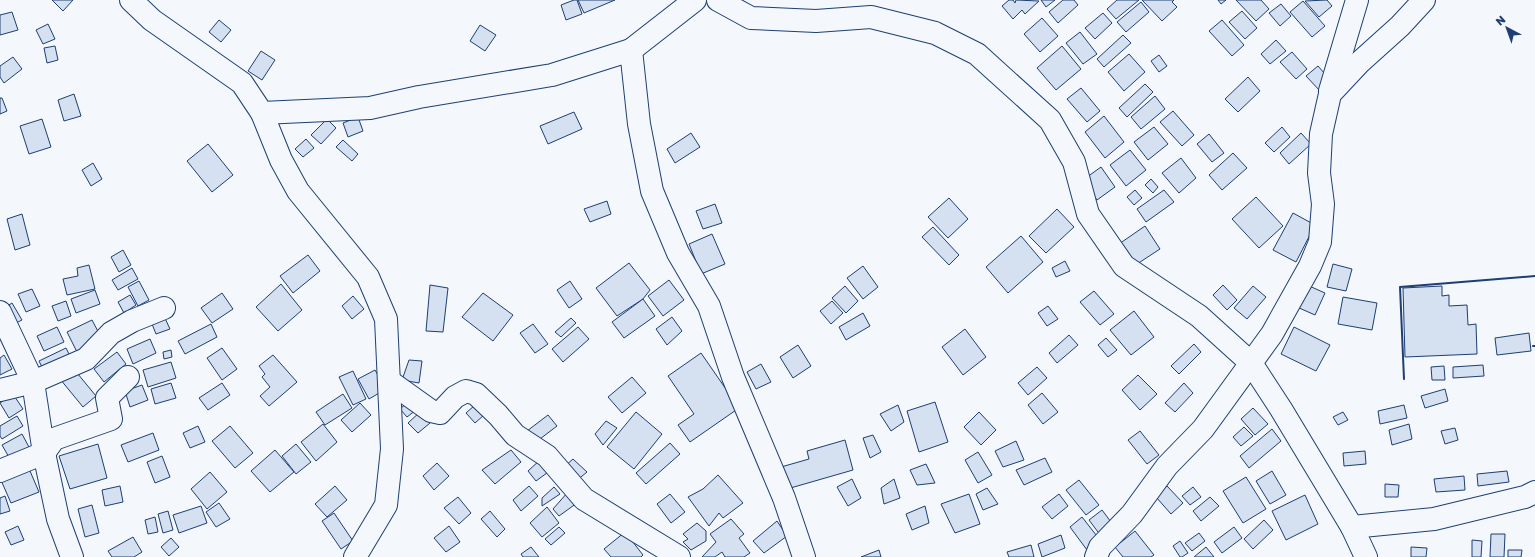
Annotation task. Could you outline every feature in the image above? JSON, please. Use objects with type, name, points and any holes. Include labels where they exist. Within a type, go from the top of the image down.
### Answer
[{"type":"street","points":[[131,0],[152,20],[242,83],[262,113],[281,160],[298,191],[368,277],[386,319],[392,449],[386,505],[355,557]]},
{"type":"street","points":[[262,113],[370,108],[419,97],[552,74],[631,50],[695,0]]},
{"type":"street","points":[[718,0],[751,18],[816,21],[871,17],[935,33],[977,54],[1050,120],[1074,162],[1088,214],[1124,266],[1199,316],[1251,364],[1281,409],[1352,527],[1366,557]]},
{"type":"street","points":[[1096,557],[1100,547],[1132,514],[1167,466],[1203,429],[1251,364],[1272,334],[1310,266],[1320,242],[1323,204],[1319,173],[1321,134],[1330,94],[1357,0]]},
{"type":"street","points":[[1330,94],[1360,62],[1400,26],[1424,0]]},
{"type":"street","points":[[631,50],[639,124],[652,191],[678,253],[709,306],[733,377],[781,491],[804,557]]},
{"type":"street","points":[[0,390],[33,382],[86,359],[111,333],[132,321],[164,308]]},
{"type":"street","points":[[0,312],[33,382],[44,453],[58,519],[72,557]]},
{"type":"street","points":[[0,471],[44,453],[54,439],[111,418],[107,398],[128,377]]},
{"type":"street","points":[[389,381],[431,411],[440,413],[466,391],[476,394],[516,435],[548,456],[584,499],[679,557]]},
{"type":"street","points":[[1352,527],[1434,518],[1525,497],[1535,492]]},
{"type":"building","points":[[52,0],[73,0],[63,11]]},
{"type":"building","points":[[577,0],[582,14],[566,20],[561,5]]},
{"type":"building","points":[[578,0],[615,0],[584,13]]},
{"type":"building","points":[[1009,0],[1013,0],[1015,3],[1016,0],[1039,1],[1025,14],[1022,10],[1013,19],[1002,6]]},
{"type":"building","points":[[1041,0],[1055,0],[1046,7]]},
{"type":"building","points":[[1063,0],[1074,0],[1078,5],[1058,23],[1049,12]]},
{"type":"building","points":[[1117,0],[1139,0],[1116,19],[1107,9]]},
{"type":"building","points":[[1142,0],[1174,0],[1172,2],[1177,7],[1162,21]]},
{"type":"building","points":[[1218,0],[1226,0],[1221,4]]},
{"type":"building","points":[[1236,0],[1261,0],[1269,9],[1256,21]]},
{"type":"building","points":[[1327,0],[1332,6],[1319,17],[1305,1]]},
{"type":"building","points":[[1303,1],[1325,26],[1312,37],[1290,12]]},
{"type":"building","points":[[1141,2],[1149,12],[1126,32],[1117,22]]},
{"type":"building","points":[[1281,4],[1291,16],[1280,26],[1269,13]]},
{"type":"building","points":[[1242,11],[1257,28],[1245,39],[1229,22]]},
{"type":"building","points":[[12,12],[18,30],[0,35],[0,15]]},
{"type":"building","points":[[1103,13],[1112,23],[1095,39],[1085,28]]},
{"type":"building","points":[[1042,18],[1058,36],[1040,52],[1024,34]]},
{"type":"building","points":[[219,20],[231,30],[221,42],[209,32]]},
{"type":"building","points":[[1222,20],[1244,45],[1232,56],[1209,31]]},
{"type":"building","points":[[48,24],[55,39],[43,44],[36,30]]},
{"type":"building","points":[[480,25],[496,35],[485,51],[470,41]]},
{"type":"building","points":[[1080,32],[1097,54],[1083,64],[1066,43]]},
{"type":"building","points":[[1123,35],[1131,43],[1104,67],[1097,59]]},
{"type":"building","points":[[1276,40],[1286,51],[1270,64],[1261,54]]},
{"type":"building","points":[[55,46],[58,60],[47,63],[44,48]]},
{"type":"building","points":[[1062,46],[1081,69],[1056,90],[1037,68]]},
{"type":"building","points":[[261,51],[275,60],[262,80],[248,71]]},
{"type":"building","points":[[1292,52],[1307,69],[1296,79],[1280,62]]},
{"type":"building","points":[[1129,54],[1145,72],[1124,91],[1108,72]]},
{"type":"building","points":[[1159,55],[1167,66],[1159,72],[1151,61]]},
{"type":"building","points":[[13,57],[22,69],[4,83],[0,77],[0,66]]},
{"type":"building","points":[[1318,66],[1332,82],[1321,92],[1306,76]]},
{"type":"building","points":[[1248,77],[1260,91],[1238,112],[1225,99]]},
{"type":"building","points":[[1145,84],[1153,92],[1127,117],[1119,108]]},
{"type":"building","points":[[1081,88],[1100,111],[1087,122],[1067,99]]},
{"type":"building","points":[[74,94],[81,116],[64,121],[58,100]]},
{"type":"building","points":[[1155,96],[1165,109],[1141,129],[1131,117]]},
{"type":"building","points":[[0,98],[2,98],[7,111],[0,114]]},
{"type":"building","points":[[1173,111],[1194,135],[1182,146],[1160,122]]},
{"type":"building","points":[[574,112],[582,129],[548,144],[540,126]]},
{"type":"building","points":[[1104,116],[1124,142],[1105,158],[1085,132]]},
{"type":"building","points":[[358,117],[363,131],[348,137],[343,123]]},
{"type":"building","points":[[42,119],[51,147],[29,154],[20,126]]},
{"type":"building","points":[[327,119],[336,128],[321,144],[311,135]]},
{"type":"building","points":[[1154,127],[1168,144],[1148,160],[1134,142]]},
{"type":"building","points":[[1282,127],[1290,137],[1274,152],[1265,143]]},
{"type":"building","points":[[691,133],[700,147],[675,163],[667,149]]},
{"type":"building","points":[[1301,133],[1311,144],[1289,164],[1280,153]]},
{"type":"building","points":[[1209,134],[1224,153],[1212,162],[1197,144]]},
{"type":"building","points":[[306,139],[314,148],[303,157],[295,149]]},
{"type":"building","points":[[343,140],[358,154],[352,161],[336,147]]},
{"type":"building","points":[[208,144],[233,175],[212,192],[187,161]]},
{"type":"building","points":[[1130,150],[1146,170],[1126,186],[1110,165]]},
{"type":"building","points":[[1233,153],[1247,168],[1222,190],[1209,175]]},
{"type":"building","points":[[1181,158],[1196,178],[1179,193],[1162,173]]},
{"type":"building","points":[[93,163],[102,179],[91,186],[82,170]]},
{"type":"building","points":[[1101,167],[1115,187],[1097,200],[1083,180]]},
{"type":"building","points":[[1151,179],[1158,187],[1153,193],[1145,185]]},
{"type":"building","points":[[1135,190],[1142,198],[1134,205],[1127,197]]},
{"type":"building","points":[[1164,190],[1174,202],[1146,222],[1137,209]]},
{"type":"building","points":[[1256,197],[1283,226],[1259,248],[1232,219]]},
{"type":"building","points":[[949,198],[968,219],[948,238],[928,217]]},
{"type":"building","points":[[607,201],[611,214],[590,222],[584,209]]},
{"type":"building","points":[[715,204],[722,223],[703,229],[696,211]]},
{"type":"building","points":[[1057,209],[1074,227],[1046,253],[1029,236]]},
{"type":"building","points":[[1293,213],[1315,225],[1296,262],[1273,250]]},
{"type":"building","points":[[22,214],[30,245],[15,250],[7,219]]},
{"type":"building","points":[[1145,226],[1160,249],[1134,266],[1119,244]]},
{"type":"building","points":[[933,227],[959,255],[949,265],[922,237]]},
{"type":"building","points":[[712,234],[725,264],[701,274],[689,244]]},
{"type":"building","points":[[1021,236],[1043,262],[1008,293],[986,267]]},
{"type":"building","points":[[123,250],[131,265],[119,272],[111,257]]},
{"type":"building","points":[[308,255],[320,271],[293,293],[280,276]]},
{"type":"building","points":[[1065,261],[1070,271],[1056,277],[1052,268]]},
{"type":"building","points":[[629,263],[650,290],[643,299],[617,316],[596,288]]},
{"type":"building","points":[[1333,264],[1352,269],[1346,291],[1327,287]]},
{"type":"building","points":[[89,265],[95,289],[67,295],[63,279],[78,276],[77,268]]},
{"type":"building","points":[[863,266],[878,287],[863,299],[847,278]]},
{"type":"building","points":[[132,268],[138,279],[118,290],[112,280]]},
{"type":"building","points":[[669,280],[684,300],[663,316],[648,296]]},
{"type":"building","points":[[139,281],[149,300],[138,306],[128,287]]},
{"type":"building","points":[[570,281],[582,299],[569,308],[557,290]]},
{"type":"building","points":[[281,284],[302,310],[278,331],[256,307]]},
{"type":"building","points":[[430,285],[448,288],[443,332],[426,331]]},
{"type":"building","points":[[1223,285],[1237,300],[1227,310],[1213,295]]},
{"type":"building","points":[[1307,285],[1325,293],[1315,315],[1297,307]]},
{"type":"building","points":[[845,286],[858,301],[846,313],[832,298]]},
{"type":"building","points":[[1253,286],[1266,297],[1247,319],[1234,308]]},
{"type":"building","points":[[1442,286],[1442,296],[1449,295],[1449,306],[1467,305],[1468,325],[1476,324],[1477,354],[1405,357],[1403,288]]},
{"type":"building","points":[[32,289],[40,306],[26,312],[18,294]]},
{"type":"building","points":[[95,290],[100,304],[76,313],[71,299]]},
{"type":"building","points":[[1094,291],[1114,314],[1100,325],[1080,302]]},
{"type":"building","points":[[222,293],[233,309],[212,323],[201,308]]},
{"type":"building","points":[[483,293],[513,315],[493,341],[462,317]]},
{"type":"building","points":[[130,295],[136,305],[124,313],[118,302]]},
{"type":"building","points":[[353,296],[364,309],[352,319],[342,306]]},
{"type":"building","points":[[1343,297],[1377,303],[1372,330],[1338,324]]},
{"type":"building","points":[[643,299],[655,316],[624,338],[612,322]]},
{"type":"building","points":[[66,301],[71,316],[58,321],[52,306]]},
{"type":"building","points":[[832,301],[843,313],[831,324],[820,311]]},
{"type":"building","points":[[12,303],[22,320],[12,325],[3,309]]},
{"type":"building","points":[[1048,306],[1058,319],[1047,326],[1038,313]]},
{"type":"building","points":[[1134,311],[1154,337],[1131,355],[1110,330]]},
{"type":"building","points":[[863,313],[870,326],[846,340],[839,327]]},
{"type":"building","points":[[163,314],[170,329],[156,334],[150,319]]},
{"type":"building","points":[[672,317],[682,331],[667,345],[656,329]]},
{"type":"building","points":[[571,318],[576,323],[561,337],[555,332]]},
{"type":"building","points":[[92,320],[102,339],[77,352],[67,332]]},
{"type":"building","points":[[211,324],[217,337],[185,354],[178,341]]},
{"type":"building","points":[[533,324],[548,344],[535,353],[520,333]]},
{"type":"building","points":[[57,327],[64,342],[44,351],[37,336]]},
{"type":"building","points":[[578,327],[589,339],[563,362],[552,349]]},
{"type":"building","points":[[1294,327],[1330,345],[1316,371],[1281,354]]},
{"type":"building","points":[[965,329],[986,357],[963,375],[942,347]]},
{"type":"building","points":[[1529,333],[1531,351],[1497,355],[1495,338]]},
{"type":"building","points":[[1069,335],[1078,345],[1057,363],[1049,353]]},
{"type":"building","points":[[1106,338],[1117,350],[1108,357],[1098,345]]},
{"type":"building","points":[[150,339],[156,353],[133,364],[127,349]]},
{"type":"building","points":[[1194,344],[1201,352],[1179,374],[1171,366]]},
{"type":"building","points":[[798,345],[811,366],[793,378],[780,357]]},
{"type":"building","points":[[66,348],[72,360],[45,373],[39,361]]},
{"type":"building","points":[[222,348],[237,369],[222,380],[207,358]]},
{"type":"building","points":[[171,350],[172,357],[164,359],[163,352]]},
{"type":"building","points":[[117,352],[126,364],[104,382],[94,369]]},
{"type":"building","points":[[701,353],[739,408],[690,442],[678,425],[694,414],[668,376]]},
{"type":"building","points":[[4,355],[12,369],[0,375],[0,358]]},
{"type":"building","points":[[273,355],[297,382],[269,406],[260,396],[270,387],[262,377],[265,374],[259,366]]},
{"type":"building","points":[[409,360],[422,361],[419,383],[402,380]]},
{"type":"building","points":[[171,362],[176,378],[148,387],[143,370]]},
{"type":"building","points":[[761,364],[771,382],[756,389],[747,372]]},
{"type":"building","points":[[1483,365],[1484,376],[1453,378],[1453,367]]},
{"type":"building","points":[[1444,366],[1445,380],[1432,380],[1431,367]]},
{"type":"building","points":[[1037,367],[1047,378],[1028,395],[1018,383]]},
{"type":"building","points":[[73,368],[96,396],[83,407],[60,379]]},
{"type":"building","points":[[375,370],[386,389],[369,399],[358,379]]},
{"type":"building","points":[[353,371],[366,399],[353,405],[339,377]]},
{"type":"building","points":[[1138,375],[1157,394],[1140,410],[1122,390]]},
{"type":"building","points":[[632,377],[646,393],[622,413],[608,397]]},
{"type":"building","points":[[171,383],[176,398],[155,404],[151,389]]},
{"type":"building","points":[[222,383],[230,395],[208,410],[199,398]]},
{"type":"building","points":[[1184,383],[1193,393],[1175,412],[1165,403]]},
{"type":"building","points":[[142,385],[148,400],[130,407],[125,391]]},
{"type":"building","points":[[1445,389],[1448,401],[1425,408],[1421,396]]},
{"type":"building","points":[[1042,393],[1058,412],[1043,424],[1028,405]]},
{"type":"building","points":[[13,394],[23,409],[9,418],[0,403]]},
{"type":"building","points":[[343,394],[352,408],[325,425],[316,412]]},
{"type":"building","points":[[408,402],[416,410],[407,417],[400,409]]},
{"type":"building","points":[[935,402],[948,442],[919,452],[907,411]]},
{"type":"building","points":[[360,403],[371,415],[352,432],[341,420]]},
{"type":"building","points":[[475,405],[484,415],[475,423],[466,413]]},
{"type":"building","points":[[898,405],[904,422],[891,431],[880,414]]},
{"type":"building","points":[[1404,405],[1407,418],[1380,424],[1378,411]]},
{"type":"building","points":[[1253,408],[1268,424],[1255,435],[1241,419]]},
{"type":"building","points":[[420,412],[430,423],[418,433],[408,423]]},
{"type":"building","points":[[636,412],[662,434],[634,469],[607,447]]},
{"type":"building","points":[[979,412],[996,430],[981,445],[964,427]]},
{"type":"building","points":[[1343,412],[1348,420],[1338,425],[1333,417]]},
{"type":"building","points":[[548,415],[557,426],[536,442],[527,431]]},
{"type":"building","points":[[17,416],[23,426],[2,439],[0,436],[0,426]]},
{"type":"building","points":[[606,421],[617,428],[603,445],[595,434]]},
{"type":"building","points":[[323,424],[337,442],[316,461],[301,442]]},
{"type":"building","points":[[1409,424],[1412,439],[1392,445],[1389,430]]},
{"type":"building","points":[[198,426],[205,442],[190,448],[183,433]]},
{"type":"building","points":[[230,426],[253,453],[235,468],[212,441]]},
{"type":"building","points":[[1244,427],[1253,436],[1241,446],[1233,437]]},
{"type":"building","points":[[1455,428],[1458,440],[1445,444],[1441,431]]},
{"type":"building","points":[[1272,429],[1281,441],[1249,468],[1240,456]]},
{"type":"building","points":[[1140,431],[1159,455],[1147,464],[1128,440]]},
{"type":"building","points":[[153,433],[159,450],[128,462],[121,445]]},
{"type":"building","points":[[22,434],[30,449],[10,459],[2,445]]},
{"type":"building","points":[[873,435],[881,452],[870,458],[863,438]]},
{"type":"building","points":[[845,440],[853,470],[787,489],[781,467],[809,459],[807,451]]},
{"type":"building","points":[[1016,441],[1024,460],[1003,467],[995,451]]},
{"type":"building","points":[[670,443],[680,454],[646,484],[636,473]]},
{"type":"building","points":[[98,444],[107,478],[70,489],[59,456]]},
{"type":"building","points":[[296,444],[311,462],[296,474],[282,456]]},
{"type":"building","points":[[275,450],[294,472],[270,492],[251,471]]},
{"type":"building","points":[[511,450],[521,462],[495,484],[482,470]]},
{"type":"building","points":[[1365,451],[1366,464],[1344,466],[1343,453]]},
{"type":"building","points":[[978,452],[992,475],[978,483],[965,460]]},
{"type":"building","points":[[162,456],[170,477],[155,483],[147,462]]},
{"type":"building","points":[[1045,458],[1052,472],[1024,485],[1016,470]]},
{"type":"building","points":[[573,459],[587,472],[576,481],[565,466]]},
{"type":"building","points":[[540,460],[551,470],[536,481],[528,471]]},
{"type":"building","points":[[437,463],[449,476],[434,490],[423,476]]},
{"type":"building","points":[[27,464],[39,492],[11,503],[0,478]]},
{"type":"building","points":[[926,464],[935,483],[917,485],[910,470]]},
{"type":"building","points":[[1272,471],[1286,495],[1270,504],[1256,481]]},
{"type":"building","points":[[1507,471],[1509,482],[1478,486],[1477,474]]},
{"type":"building","points":[[210,472],[227,492],[207,509],[191,489]]},
{"type":"building","points":[[718,475],[743,503],[723,518],[719,513],[709,526],[688,497],[703,489]]},
{"type":"building","points":[[1464,476],[1465,490],[1436,492],[1434,479]]},
{"type":"building","points":[[1246,477],[1266,509],[1243,523],[1223,491]]},
{"type":"building","points":[[852,479],[861,498],[848,506],[837,487]]},
{"type":"building","points":[[894,479],[900,498],[884,504],[881,488]]},
{"type":"building","points":[[1079,480],[1099,505],[1086,515],[1066,490]]},
{"type":"building","points":[[1385,484],[1399,485],[1398,497],[1385,497]]},
{"type":"building","points":[[120,486],[123,502],[105,506],[102,490]]},
{"type":"building","points":[[335,486],[347,500],[327,517],[315,504]]},
{"type":"building","points":[[529,486],[538,496],[521,511],[513,500]]},
{"type":"building","points":[[1167,486],[1183,503],[1171,514],[1156,497]]},
{"type":"building","points":[[554,487],[560,494],[542,506],[542,498]]},
{"type":"building","points":[[1193,487],[1201,497],[1190,505],[1182,496]]},
{"type":"building","points":[[987,488],[998,504],[983,510],[976,494]]},
{"type":"building","points":[[568,492],[577,503],[559,516],[553,509]]},
{"type":"building","points":[[670,494],[685,512],[671,523],[657,504]]},
{"type":"building","points":[[969,494],[980,524],[955,533],[941,504]]},
{"type":"building","points":[[1059,494],[1068,506],[1052,519],[1042,507]]},
{"type":"building","points":[[1305,495],[1318,524],[1286,540],[1272,511]]},
{"type":"building","points":[[5,496],[10,511],[0,514],[0,498]]},
{"type":"building","points":[[458,497],[471,513],[459,524],[444,508]]},
{"type":"building","points":[[1210,497],[1219,506],[1201,521],[1193,511]]},
{"type":"building","points":[[219,503],[230,519],[216,527],[206,512]]},
{"type":"building","points":[[92,505],[99,533],[85,537],[78,509]]},
{"type":"building","points":[[201,506],[207,523],[179,533],[173,515]]},
{"type":"building","points":[[925,506],[929,523],[912,530],[906,514]]},
{"type":"building","points":[[547,507],[559,523],[542,537],[530,523]]},
{"type":"building","points":[[1102,510],[1114,526],[1101,536],[1089,520]]},
{"type":"building","points":[[168,511],[173,530],[163,533],[158,514]]},
{"type":"building","points":[[490,511],[505,529],[497,537],[481,519]]},
{"type":"building","points":[[334,513],[353,541],[341,549],[322,521]]},
{"type":"building","points":[[155,517],[158,532],[148,534],[145,520]]},
{"type":"building","points":[[1082,517],[1100,540],[1087,550],[1070,527]]},
{"type":"building","points":[[731,519],[744,534],[739,538],[750,553],[744,557],[725,557],[722,552],[715,557],[702,557],[716,542],[710,534]]},
{"type":"building","points":[[1264,520],[1273,530],[1253,549],[1244,539]]},
{"type":"building","points":[[777,521],[787,536],[764,553],[753,541]]},
{"type":"building","points":[[697,523],[706,531],[706,541],[691,550],[683,542],[688,539],[683,534]]},
{"type":"building","points":[[18,526],[24,540],[11,545],[5,532]]},
{"type":"building","points":[[449,526],[460,542],[446,552],[434,538]]},
{"type":"building","points":[[559,527],[565,533],[551,545],[545,539]]},
{"type":"building","points":[[1234,527],[1242,538],[1222,553],[1214,542]]},
{"type":"building","points":[[1135,531],[1154,555],[1151,557],[1123,557],[1115,547]]},
{"type":"building","points":[[625,532],[643,555],[641,557],[611,557],[604,549]]},
{"type":"building","points":[[1199,533],[1205,541],[1192,551],[1185,543]]},
{"type":"building","points":[[1491,534],[1505,534],[1504,557],[1490,557]]},
{"type":"building","points":[[1061,535],[1065,548],[1042,557],[1038,544]]},
{"type":"building","points":[[133,537],[142,552],[134,557],[112,557],[108,551]]},
{"type":"building","points":[[171,538],[179,547],[169,556],[161,547]]},
{"type":"building","points":[[1472,540],[1482,541],[1481,557],[1472,557]]},
{"type":"building","points":[[1180,541],[1188,553],[1182,557],[1180,557],[1173,546]]},
{"type":"building","points":[[1031,545],[1034,557],[1009,557],[1007,552]]},
{"type":"building","points":[[531,547],[539,557],[523,557],[521,554]]},
{"type":"building","points":[[1206,547],[1214,557],[1194,557]]},
{"type":"building","points":[[1411,547],[1427,548],[1426,557],[1411,557]]},
{"type":"building","points":[[879,550],[881,557],[861,557]]},
{"type":"building","points":[[1508,550],[1522,550],[1521,557],[1508,557]]},
{"type":"wall","points":[[1404,379],[1400,287],[1535,276]]}]
